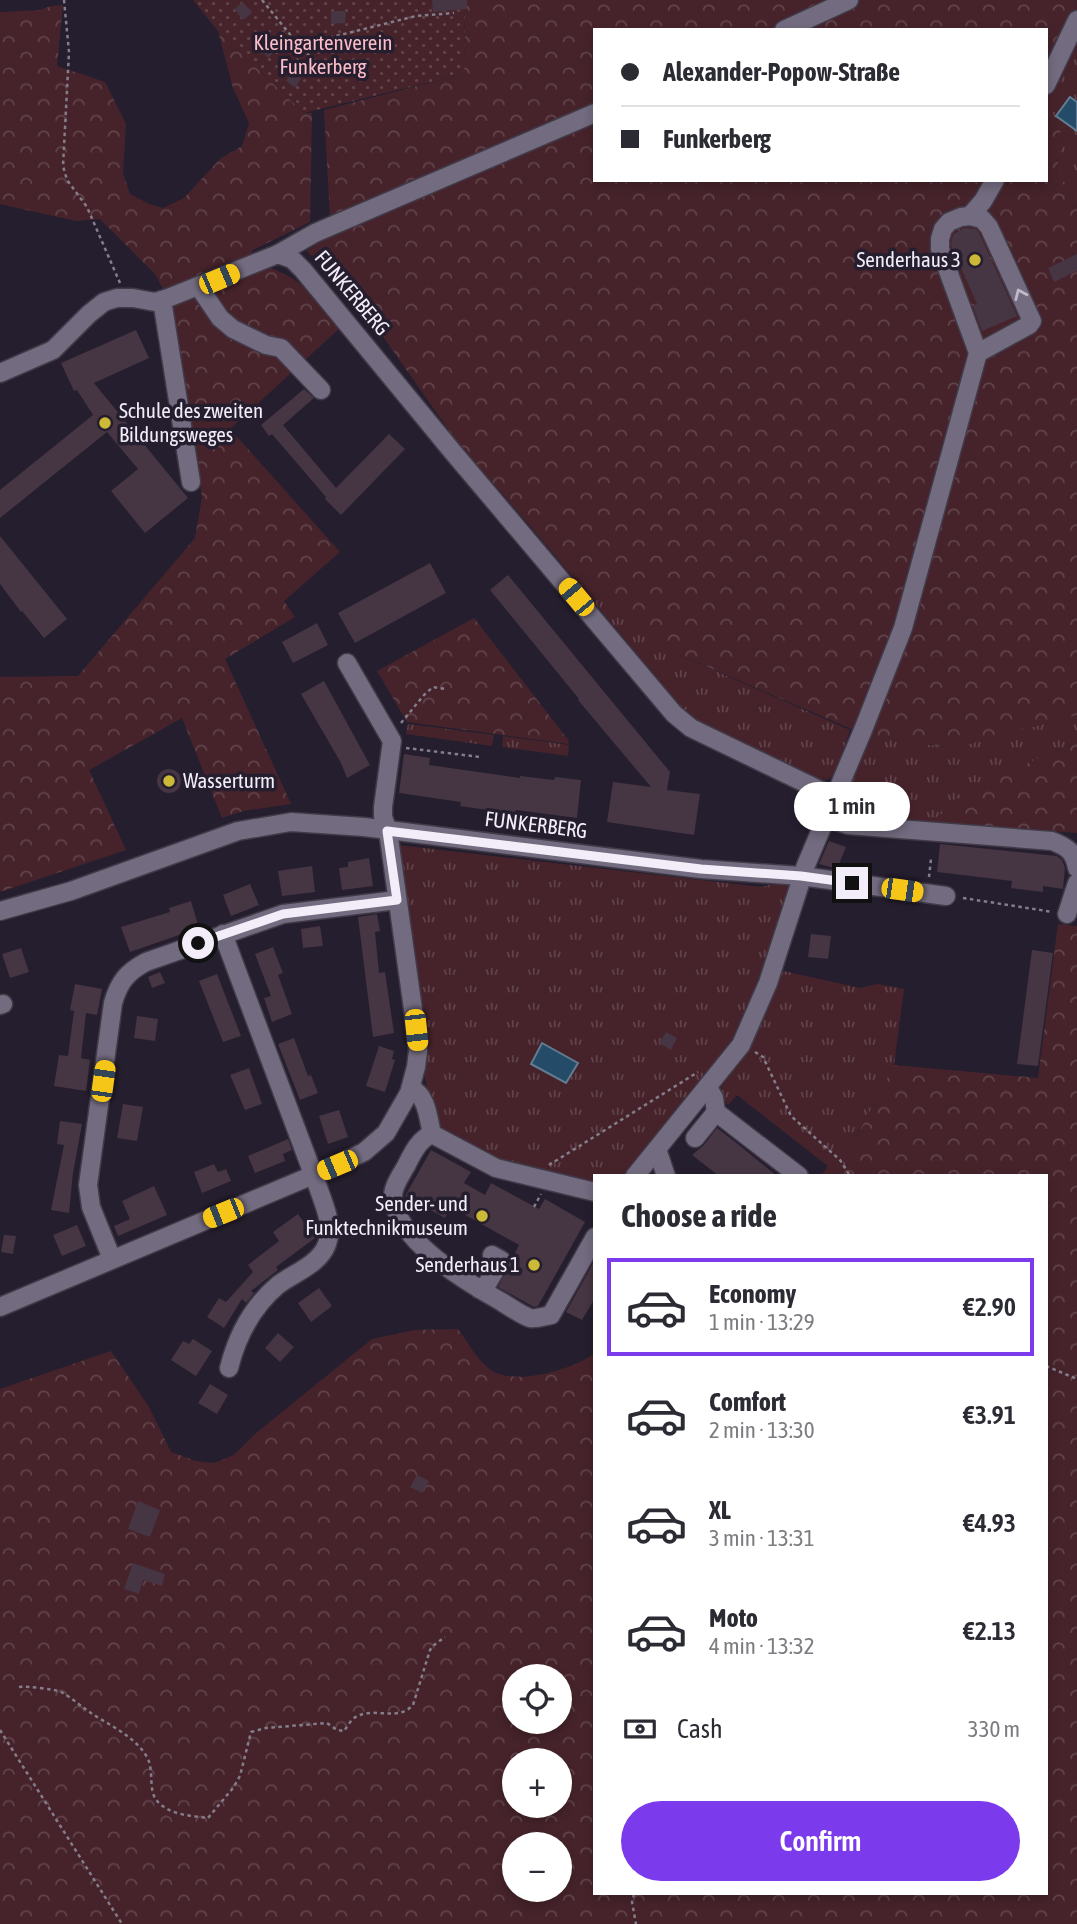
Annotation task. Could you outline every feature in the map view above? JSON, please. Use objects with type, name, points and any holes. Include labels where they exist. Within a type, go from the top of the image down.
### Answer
[{"type":"street","points":[[788,28],[849,0]]},
{"type":"street","points":[[1048,81],[1077,20]]},
{"type":"street","name":"FUNKERBERG","points":[[0,373],[53,350],[104,302],[117,298],[162,300],[199,287],[278,254],[315,233],[593,114]]},
{"type":"street","points":[[970,216],[994,182]]},
{"type":"street","points":[[637,1174],[741,1045],[768,983],[799,892],[801,876],[903,628],[978,353],[940,249],[943,229],[949,222],[970,216],[982,219],[989,227],[1032,321],[978,353]]},
{"type":"street","name":"FUNKERBERG","points":[[278,254],[292,259],[303,270],[674,714],[691,728],[834,797]]},
{"type":"street","points":[[199,287],[220,318],[233,329],[266,345],[281,348],[321,390]]},
{"type":"street","points":[[162,300],[191,482]]},
{"type":"street","points":[[0,1307],[364,1152],[386,1133],[401,1108],[411,1088],[418,1051],[383,817],[392,741],[346,663]]},
{"type":"street","points":[[826,818],[848,825],[1052,841],[1070,848],[1077,868]]},
{"type":"street","name":"FUNKERBERG","points":[[0,911],[71,891],[200,843],[267,825],[311,822],[701,869],[801,876],[946,896]]},
{"type":"street","points":[[1068,914],[1077,883]]},
{"type":"street","points":[[112,1259],[92,1207],[88,1185],[117,989],[131,970],[146,962],[283,914],[397,900]]},
{"type":"street","points":[[223,934],[329,1218],[330,1227],[327,1244],[314,1261],[278,1285],[244,1325],[234,1347],[229,1368]]},
{"type":"street","points":[[411,1088],[419,1092],[423,1100],[432,1134],[496,1168],[593,1192]]},
{"type":"street","points":[[708,1088],[714,1098],[716,1112],[793,1173]]},
{"type":"street","points":[[695,1138],[716,1112]]},
{"type":"street","points":[[432,1134],[422,1140],[396,1185],[393,1195],[396,1205],[416,1241],[443,1265],[479,1289],[531,1318],[551,1315],[593,1241]]},
{"type":"street","points":[[657,1149],[665,1174]]},
{"type":"street","points":[[479,1289],[487,1284],[501,1260],[492,1255]]},
{"type":"path","points":[[64,0],[69,52],[63,166],[67,180],[87,207],[126,298]]},
{"type":"path","points":[[262,0],[301,48],[317,62]]},
{"type":"path","points":[[316,41],[416,16],[454,13]]},
{"type":"path","points":[[401,724],[433,687],[445,689]]},
{"type":"path","points":[[400,750],[410,748],[480,757]]},
{"type":"path","points":[[946,896],[1068,914]]},
{"type":"path","points":[[741,1045],[763,1057],[791,1116],[840,1160],[849,1174]]},
{"type":"path","points":[[531,1176],[705,1067]]},
{"type":"path","points":[[1048,1367],[1077,1379]]},
{"type":"path","points":[[19,1687],[30,1686],[63,1693],[106,1722],[137,1744],[148,1759],[153,1773],[152,1793],[161,1806],[175,1813],[208,1818],[240,1776],[251,1732],[266,1728],[327,1723],[344,1731],[355,1717],[370,1713],[398,1715],[407,1712],[413,1705],[430,1650],[445,1637]]},
{"type":"path","points":[[0,1730],[122,1924]]},
{"type":"path","points":[[634,1895],[632,1902],[636,1924]]},
{"type":"green space","name":"Kleingartenverein Funkerberg","points":[[193,0],[465,0],[464,74],[304,113],[218,31]]},
{"type":"green space","points":[[465,0],[1077,0],[1064,62],[1048,113],[1048,28],[593,28],[593,182],[1048,182],[1048,121],[1061,132],[1057,176],[1077,203],[1077,715],[953,748],[870,737],[668,650],[531,527],[455,439],[358,301],[307,251],[331,235],[324,110],[464,74]]},
{"type":"green space","points":[[1077,0],[1077,102],[1070,97],[1056,116],[1077,131],[1077,203],[1057,176],[1061,133],[1048,121],[1048,110],[1064,62]]},
{"type":"green space","points":[[63,5],[57,66],[105,82],[126,124],[123,173],[130,194],[149,204],[163,208],[184,198],[220,159],[242,146],[249,123],[233,88],[218,31],[304,113],[312,113],[310,222],[251,251],[257,264],[295,280],[342,326],[230,429],[340,552],[284,601],[295,617],[225,659],[291,804],[243,811],[222,818],[182,718],[89,770],[126,850],[0,892],[0,677],[78,676],[195,538],[202,497],[172,304],[154,273],[100,219],[76,221],[0,204],[0,12],[40,10]]},
{"type":"green space","points":[[531,527],[668,650],[850,730],[835,774],[827,780],[818,779],[690,717]]},
{"type":"green space","points":[[474,618],[569,741],[568,744],[407,722],[377,671]]},
{"type":"green space","points":[[1077,715],[1077,742],[1023,765],[933,823],[894,822],[857,815],[849,810],[844,800],[870,737],[953,748]]},
{"type":"green space","points":[[408,724],[494,735],[492,746],[406,734]]},
{"type":"green space","points":[[503,736],[569,745],[568,756],[502,747]]},
{"type":"green space","points":[[1077,742],[1077,833],[933,823],[946,804],[1023,765]]},
{"type":"green space","points":[[398,845],[761,887],[786,881],[793,888],[766,969],[742,1027],[715,1068],[630,1174],[593,1174],[593,1182],[480,1154],[444,1136],[431,1107],[423,1068]]},
{"type":"green space","points":[[1058,924],[1077,926],[1077,1924],[0,1924],[0,1389],[111,1351],[149,1407],[171,1452],[196,1461],[214,1463],[234,1455],[255,1434],[372,1339],[415,1330],[458,1329],[488,1368],[498,1374],[511,1376],[526,1377],[558,1370],[593,1354],[593,1895],[1048,1895],[1048,1174],[844,1174],[859,1132],[894,1065],[1038,1078]]},
{"type":"green space","points":[[779,970],[860,988],[877,984],[904,989],[894,1065],[859,1132],[844,1174],[822,1174],[828,1166],[737,1095],[728,1105],[718,1091],[738,1063],[758,1027]]},
{"type":"water","points":[[1070,97],[1077,102],[1077,131],[1056,116]]},
{"type":"water","points":[[542,1043],[578,1063],[566,1083],[531,1064]]},
{"type":"building","points":[[432,0],[467,0],[467,9],[433,12]]},
{"type":"building","points":[[243,2],[252,13],[243,20],[234,9]]},
{"type":"building","points":[[331,11],[346,11],[345,23],[331,24]]},
{"type":"building","points":[[270,39],[278,48],[268,58],[259,48]]},
{"type":"building","points":[[293,70],[302,77],[295,88],[286,81]]},
{"type":"building","name":"Senderhaus 3","points":[[964,228],[976,229],[979,233],[1017,316],[982,331],[973,306],[977,304],[951,245],[953,235]]},
{"type":"building","points":[[1077,254],[1077,271],[1054,282],[1048,268]]},
{"type":"building","name":"Schule des zweiten Bildungsweges","points":[[136,330],[149,358],[94,383],[188,498],[145,533],[111,491],[138,469],[107,432],[0,518],[0,490],[93,415],[77,390],[74,391],[61,363]]},
{"type":"building","points":[[304,389],[314,398],[283,425],[336,488],[389,434],[405,449],[341,515],[272,434],[269,436],[261,425]]},
{"type":"building","points":[[0,536],[67,619],[44,638],[0,584]]},
{"type":"building","points":[[430,563],[446,593],[355,643],[338,613]]},
{"type":"building","points":[[508,575],[670,772],[667,790],[700,794],[694,835],[607,822],[613,782],[651,787],[490,590]]},
{"type":"building","points":[[317,623],[328,645],[293,663],[282,642]]},
{"type":"building","points":[[324,681],[370,765],[347,778],[301,694]]},
{"type":"building","points":[[404,754],[430,758],[429,765],[520,778],[554,780],[555,777],[581,780],[577,818],[516,810],[515,814],[460,806],[461,802],[399,793]]},
{"type":"building","name":"Wasserturm","points":[[169,769],[178,772],[181,781],[178,790],[169,793],[160,790],[157,781],[160,772]]},
{"type":"building","points":[[829,841],[846,847],[837,869],[819,864]]},
{"type":"building","points":[[940,844],[1057,856],[1065,868],[1063,889],[1043,886],[1043,892],[1011,888],[1012,881],[937,872]]},
{"type":"building","points":[[369,858],[373,886],[342,890],[339,868],[348,867],[348,862]]},
{"type":"building","points":[[312,866],[315,892],[282,896],[278,871]]},
{"type":"building","points":[[250,884],[259,905],[231,916],[223,895]]},
{"type":"building","points":[[191,901],[199,928],[130,952],[121,927],[170,912],[169,908]]},
{"type":"building","points":[[377,914],[380,931],[375,932],[379,973],[385,972],[394,1033],[373,1037],[358,917]]},
{"type":"building","points":[[320,926],[323,946],[303,948],[301,929]]},
{"type":"building","points":[[811,934],[831,936],[828,959],[808,957]]},
{"type":"building","points":[[273,947],[283,973],[278,975],[292,1014],[272,1022],[264,998],[271,996],[255,954]]},
{"type":"building","points":[[21,948],[29,972],[10,978],[2,954]]},
{"type":"building","points":[[1032,950],[1053,953],[1038,1066],[1017,1064]]},
{"type":"building","points":[[160,972],[165,983],[152,988],[148,977]]},
{"type":"building","points":[[217,974],[241,1036],[223,1042],[199,981]]},
{"type":"building","points":[[75,984],[102,989],[97,1015],[86,1013],[81,1058],[90,1060],[86,1091],[54,1086],[59,1055],[68,1056],[74,1011],[70,1010]]},
{"type":"building","points":[[137,1016],[158,1019],[155,1041],[134,1038]]},
{"type":"building","points":[[666,1032],[677,1038],[671,1050],[659,1043]]},
{"type":"building","points":[[294,1038],[308,1076],[311,1075],[318,1093],[300,1100],[278,1044]]},
{"type":"building","points":[[379,1046],[394,1051],[392,1059],[395,1060],[385,1092],[366,1086]]},
{"type":"building","points":[[249,1068],[262,1104],[245,1110],[230,1075]]},
{"type":"building","points":[[123,1104],[143,1107],[137,1141],[117,1138]]},
{"type":"building","points":[[339,1110],[348,1137],[328,1144],[319,1116]]},
{"type":"building","points":[[60,1121],[82,1124],[69,1213],[51,1210],[64,1145],[57,1144]]},
{"type":"building","points":[[717,1128],[774,1174],[716,1174],[692,1155]]},
{"type":"building","points":[[288,1139],[292,1150],[283,1154],[285,1161],[255,1173],[248,1156]]},
{"type":"building","points":[[431,1150],[471,1172],[464,1183],[485,1195],[491,1183],[539,1209],[545,1199],[585,1222],[538,1306],[534,1307],[498,1287],[519,1245],[451,1207],[445,1218],[405,1196]]},
{"type":"building","points":[[214,1164],[218,1172],[226,1169],[231,1181],[202,1193],[194,1172]]},
{"type":"building","points":[[154,1186],[167,1215],[118,1236],[114,1226],[130,1219],[122,1201]]},
{"type":"building","points":[[298,1214],[315,1238],[276,1267],[278,1270],[251,1291],[254,1293],[246,1303],[242,1299],[224,1328],[207,1317],[219,1298],[226,1302],[253,1272],[248,1265],[279,1241],[273,1232]]},
{"type":"building","points":[[77,1225],[86,1246],[62,1256],[53,1235]]},
{"type":"building","points":[[4,1235],[16,1236],[13,1254],[1,1252]]},
{"type":"building","points":[[593,1264],[593,1301],[582,1320],[566,1312]]},
{"type":"building","points":[[319,1288],[332,1306],[311,1322],[298,1303]]},
{"type":"building","points":[[278,1333],[294,1347],[280,1362],[265,1348]]},
{"type":"building","points":[[193,1339],[212,1351],[196,1376],[171,1360],[183,1341],[189,1344]]},
{"type":"building","points":[[210,1384],[228,1395],[217,1414],[198,1403]]},
{"type":"building","points":[[417,1475],[429,1481],[422,1493],[410,1487]]},
{"type":"building","points":[[138,1501],[160,1510],[150,1537],[128,1529]]},
{"type":"building","points":[[133,1563],[165,1574],[162,1586],[143,1580],[139,1594],[124,1589]]},
{"type":"place","name":"Senderhaus 3","points":[[975,260]]},
{"type":"place","name":"Schule des zweiten Bildungsweges","points":[[105,423]]},
{"type":"place","name":"Wasserturm","points":[[169,781]]},
{"type":"place","name":"Sender- und Funktechnikmuseum","points":[[482,1216]]},
{"type":"place","name":"Senderhaus 1","points":[[534,1265]]},
{"type":"route","points":[[198,943],[283,914],[397,900],[387,831],[701,869],[801,876],[852,883]]}]
